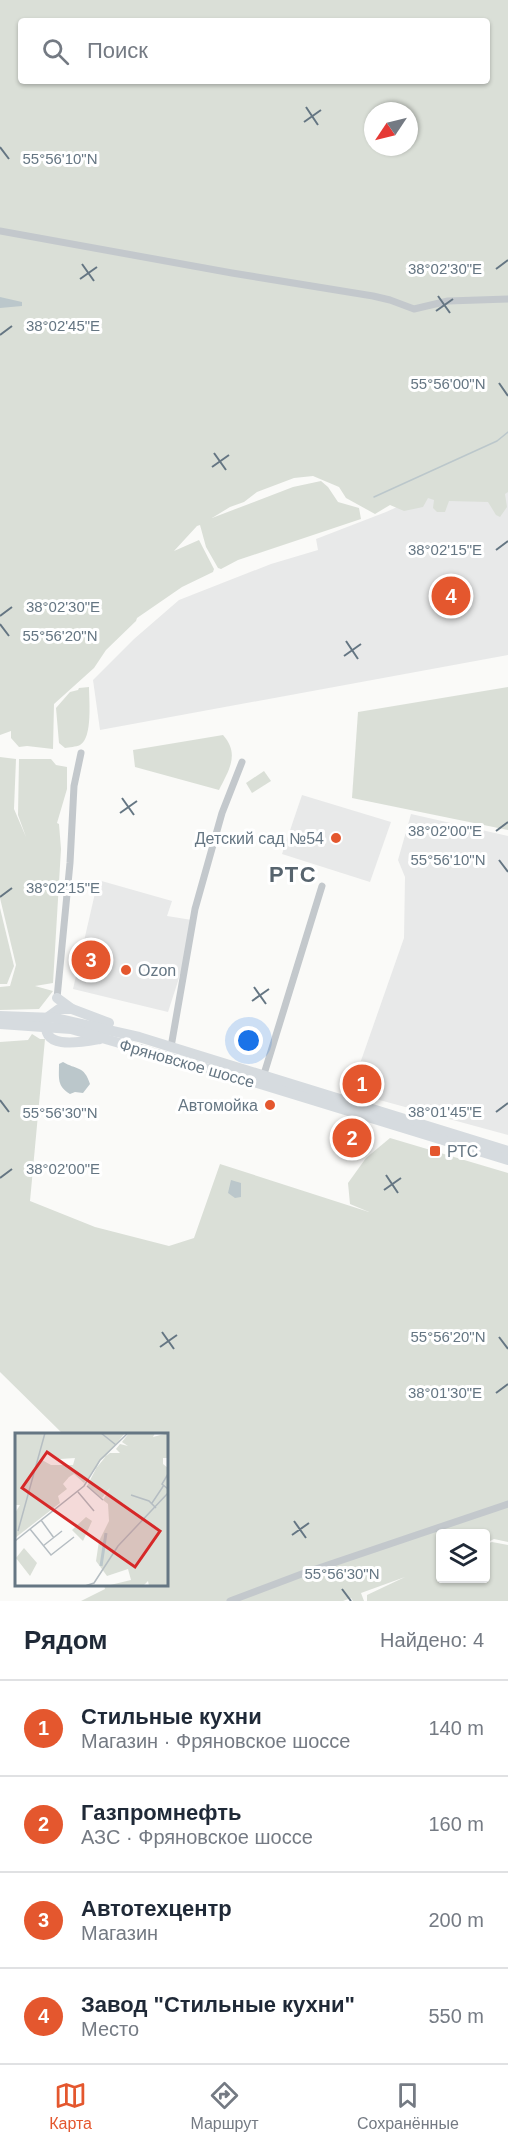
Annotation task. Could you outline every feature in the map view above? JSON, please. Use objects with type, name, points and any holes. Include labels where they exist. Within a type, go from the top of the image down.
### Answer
[{"type":"main road","points":[[57,998],[72,1009],[139,1036]]},
{"type":"main road","points":[[28,1016],[43,1012],[57,998]]},
{"type":"main road","points":[[47,1022],[57,998]]},
{"type":"main road","points":[[47,1022],[53,1012],[59,1009],[72,1009]]},
{"type":"main road","name":"Фряновское шоссе","points":[[0,1016],[28,1016],[47,1022]]},
{"type":"main road","name":"Фряновское шоссе","points":[[0,1024],[72,1020],[139,1036],[508,1151]]},
{"type":"main road","name":"Фряновское шоссе","points":[[47,1022],[49,1035],[60,1042],[72,1043],[104,1038],[508,1160]]},
{"type":"street","points":[[0,231],[373,296],[414,309],[448,301],[508,299]]},
{"type":"street","points":[[57,998],[70,862],[74,786],[81,753]]},
{"type":"street","points":[[171,1047],[195,909],[222,813],[242,762]]},
{"type":"street","points":[[264,1074],[322,886]]},
{"type":"street","points":[[230,1601],[307,1572],[508,1504]]},
{"type":"shaded area","points":[[0,0],[508,0],[508,492],[505,494],[507,507],[500,517],[496,515],[488,502],[449,501],[445,512],[437,512],[433,508],[434,500],[428,498],[423,507],[404,511],[390,505],[375,514],[346,498],[339,487],[313,476],[294,478],[257,492],[244,502],[212,518],[293,487],[321,481],[338,502],[359,508],[361,519],[238,560],[221,569],[218,568],[206,547],[200,525],[197,526],[174,551],[199,540],[214,569],[213,572],[182,587],[137,618],[106,650],[94,668],[54,704],[53,749],[19,747],[11,738],[11,731],[0,735]]},
{"type":"shaded area","points":[[0,297],[22,302],[22,306],[0,308]]},
{"type":"shaded area","points":[[508,457],[508,655],[100,730],[93,680],[134,639],[179,600],[271,564],[318,550],[316,539],[386,512]]},
{"type":"shaded area","points":[[89,687],[87,735],[80,745],[65,748],[59,743],[56,708],[70,692]]},
{"type":"shaded area","points":[[508,687],[508,830],[352,798],[358,712]]},
{"type":"shaded area","points":[[223,735],[232,755],[229,769],[219,790],[135,767],[133,750]]},
{"type":"shaded area","points":[[0,757],[16,759],[14,809],[26,837],[18,815],[19,759],[51,759],[56,765],[67,767],[67,789],[57,823],[59,824],[61,849],[53,983],[35,986],[53,991],[39,1009],[0,1010],[0,987],[10,986],[16,965],[0,898]]},
{"type":"shaded area","points":[[264,771],[271,781],[252,793],[246,783]]},
{"type":"shaded area","name":"Детский сад №54","points":[[302,795],[391,822],[370,882],[282,854]]},
{"type":"shaded area","points":[[411,814],[508,836],[508,1135],[350,1092],[404,938],[405,877],[398,860]]},
{"type":"shaded area","points":[[98,880],[172,901],[167,916],[192,920],[191,941],[168,1012],[73,989]]},
{"type":"shaded area","points":[[0,908],[14,966],[7,984],[0,984]]},
{"type":"shaded area","points":[[32,1034],[45,1039],[30,1201],[95,1227],[169,1246],[194,1238],[220,1164],[369,1212],[350,1204],[348,1183],[366,1158],[390,1138],[508,1173],[508,1542],[494,1539],[490,1541],[490,1529],[436,1529],[436,1583],[490,1583],[490,1543],[508,1545],[508,1601],[367,1601],[367,1595],[405,1577],[361,1593],[364,1601],[353,1601],[351,1598],[343,1601],[81,1601],[105,1589],[104,1586],[168,1586],[168,1433],[62,1433],[0,1372],[0,1042],[28,1040]]},
{"type":"shaded area","points":[[63,1062],[79,1069],[88,1078],[90,1084],[83,1093],[70,1094],[63,1088],[60,1082],[59,1064]]},
{"type":"shaded area","points":[[231,1180],[241,1183],[241,1197],[235,1198],[228,1193]]},
{"type":"waterway","points":[[374,497],[497,441],[508,432]]},
{"type":"place","name":"Завод \"Стильные кухни\"","points":[[451,596]]},
{"type":"place","name":"Детский сад №54","points":[[336,838]]},
{"type":"place","name":"Автотехцентр","points":[[91,960]]},
{"type":"place","name":"Ozon","points":[[126,970]]},
{"type":"place","name":"Стильные кухни","points":[[362,1084]]},
{"type":"place","name":"Автомойка","points":[[270,1105]]},
{"type":"place","name":"Газпромнефть","points":[[352,1138]]},
{"type":"place","name":"РТС","points":[[435,1151]]},
{"type":"district","name":"РТС","points":[[293,874]]}]
